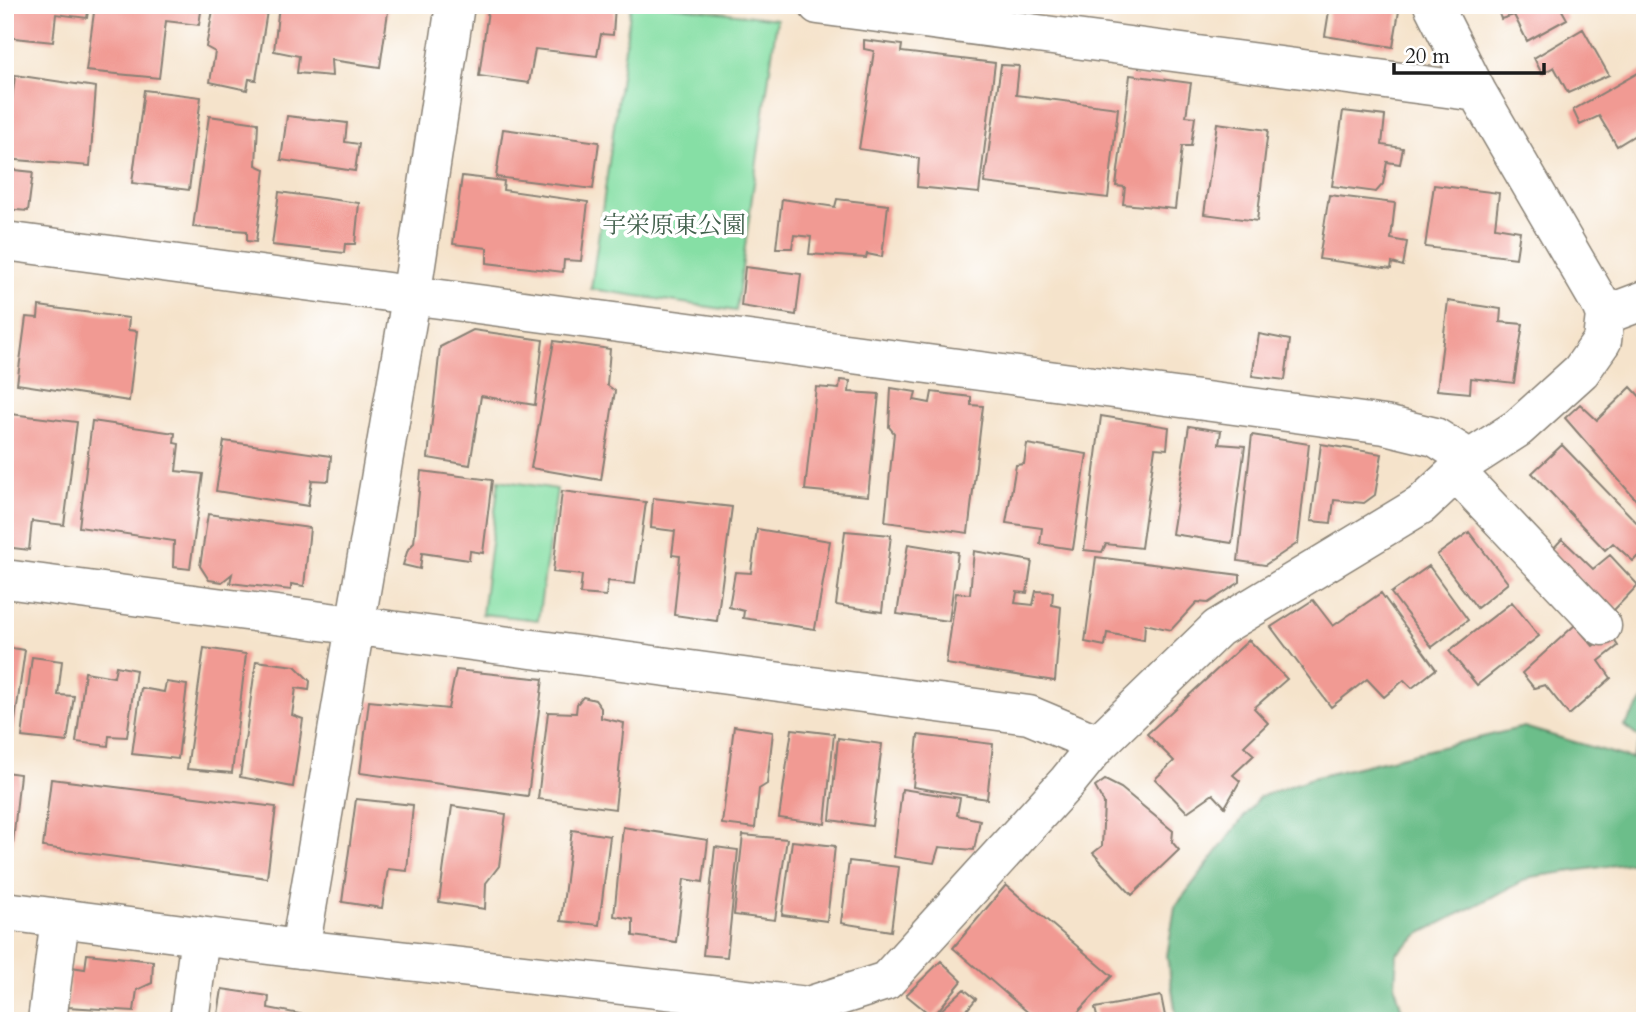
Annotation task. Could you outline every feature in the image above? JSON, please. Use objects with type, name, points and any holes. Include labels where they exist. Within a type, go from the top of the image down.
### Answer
[{"type":"street","points":[[300,949],[411,298],[455,5]]},
{"type":"street","points":[[818,5],[1477,92]]},
{"type":"street","points":[[5,911],[300,949],[808,1006],[886,981],[1068,781],[1098,744],[1218,628],[1411,512],[1463,465],[1518,428],[1581,371],[1602,341],[1605,315],[1477,92],[1433,5]]},
{"type":"street","points":[[5,241],[411,298],[1384,425],[1434,438],[1463,465],[1602,626]]},
{"type":"street","points":[[1605,315],[1645,300]]},
{"type":"street","points":[[5,579],[1029,715],[1098,744]]},
{"type":"street","points":[[47,1021],[60,918]]},
{"type":"street","points":[[189,1021],[200,936]]},
{"type":"green space","name":"宇栄原東公園","points":[[631,5],[664,5],[777,19],[736,311],[591,289]]},
{"type":"green space","points":[[499,480],[557,489],[538,620],[482,614]]},
{"type":"green space","points":[[1645,698],[1645,861],[1531,877],[1421,933],[1397,953],[1395,986],[1405,1021],[1177,1021],[1167,956],[1175,907],[1259,797],[1312,778],[1524,727],[1632,759],[1641,739],[1624,726]]},
{"type":"building","points":[[5,5],[89,5],[87,18],[56,14],[53,42],[5,37]]},
{"type":"building","points":[[95,5],[202,5],[199,25],[166,21],[159,78],[86,71]]},
{"type":"building","points":[[214,5],[268,5],[256,80],[249,79],[247,90],[210,82],[215,52],[206,47]]},
{"type":"building","points":[[279,5],[389,5],[380,67],[331,60],[332,76],[297,73],[299,56],[274,51]]},
{"type":"building","points":[[494,5],[615,5],[613,35],[601,34],[597,56],[535,49],[529,83],[479,76],[488,10]]},
{"type":"building","points":[[1277,5],[1306,5],[1305,11]]},
{"type":"building","points":[[1330,5],[1400,5],[1393,47],[1325,36]]},
{"type":"building","points":[[1496,5],[1559,5],[1567,19],[1527,41],[1514,15],[1501,19]]},
{"type":"building","points":[[1583,29],[1609,75],[1568,93],[1554,67],[1542,74],[1534,58]]},
{"type":"building","points":[[864,40],[902,45],[901,52],[995,63],[979,193],[917,187],[919,158],[859,149],[874,51],[864,49]]},
{"type":"building","points":[[1001,65],[1019,66],[1016,95],[1118,108],[1108,198],[984,183]]},
{"type":"building","points":[[1645,69],[1645,129],[1617,146],[1599,116],[1580,125],[1573,110]]},
{"type":"building","points":[[15,75],[96,87],[90,166],[5,159]]},
{"type":"building","points":[[1130,75],[1191,83],[1186,116],[1195,117],[1191,146],[1182,146],[1175,209],[1123,204],[1125,187],[1116,186]]},
{"type":"building","points":[[144,90],[201,97],[189,190],[132,183]]},
{"type":"building","points":[[1343,111],[1385,116],[1382,145],[1403,148],[1400,164],[1387,162],[1383,184],[1376,192],[1332,186]]},
{"type":"building","points":[[209,116],[258,123],[256,165],[265,169],[256,242],[247,241],[247,231],[193,227]]},
{"type":"building","points":[[287,116],[347,123],[345,142],[359,144],[355,171],[281,160]]},
{"type":"building","points":[[1217,123],[1268,130],[1257,221],[1204,214]]},
{"type":"building","points":[[503,129],[599,142],[593,189],[496,177]]},
{"type":"building","points":[[5,169],[33,172],[28,211],[5,209]]},
{"type":"building","points":[[462,176],[504,181],[503,190],[588,202],[581,261],[564,260],[563,272],[487,263],[487,248],[453,244]]},
{"type":"building","points":[[1434,185],[1499,193],[1495,227],[1520,231],[1516,258],[1425,247]]},
{"type":"building","points":[[279,192],[359,203],[355,244],[345,244],[344,253],[272,245]]},
{"type":"building","points":[[1329,195],[1395,203],[1391,239],[1407,242],[1403,266],[1392,263],[1391,269],[1319,259]]},
{"type":"building","points":[[782,199],[835,207],[837,199],[888,205],[882,257],[867,254],[866,258],[809,254],[811,237],[794,235],[792,248],[776,248]]},
{"type":"building","points":[[745,267],[801,274],[796,315],[741,306]]},
{"type":"building","points":[[1448,301],[1501,309],[1500,322],[1523,324],[1514,383],[1471,378],[1470,393],[1437,390]]},
{"type":"building","points":[[39,306],[129,318],[128,330],[137,331],[129,401],[17,384],[26,317],[38,318]]},
{"type":"building","points":[[473,330],[543,340],[535,405],[481,396],[470,465],[428,458],[440,347]]},
{"type":"building","points":[[1259,334],[1290,340],[1285,380],[1252,376]]},
{"type":"building","points":[[554,341],[610,349],[607,385],[615,391],[601,480],[531,468]]},
{"type":"building","points":[[840,380],[850,381],[849,392],[879,394],[868,496],[805,490],[816,387],[839,389]]},
{"type":"building","points":[[1631,387],[1645,402],[1643,508],[1565,418],[1580,404],[1597,420]]},
{"type":"building","points":[[891,388],[916,392],[914,400],[930,403],[932,392],[971,397],[971,405],[983,406],[968,533],[885,522],[894,433],[889,427]]},
{"type":"building","points":[[11,414],[77,422],[64,525],[32,521],[29,550],[5,547],[5,474]]},
{"type":"building","points":[[1101,416],[1169,427],[1167,449],[1155,448],[1141,548],[1106,544],[1102,552],[1084,550]]},
{"type":"building","points":[[92,421],[175,433],[174,443],[179,444],[176,471],[203,474],[190,569],[173,567],[174,541],[79,527]]},
{"type":"building","points":[[1189,426],[1221,431],[1219,444],[1245,446],[1232,543],[1172,534]]},
{"type":"building","points":[[1252,435],[1309,444],[1298,543],[1265,565],[1238,561]]},
{"type":"building","points":[[224,441],[331,456],[329,481],[312,480],[308,506],[216,491]]},
{"type":"building","points":[[1027,444],[1087,454],[1073,549],[1040,544],[1042,528],[1006,523],[1016,465],[1024,464]]},
{"type":"building","points":[[1321,444],[1382,454],[1375,495],[1364,503],[1334,500],[1331,523],[1311,521]]},
{"type":"building","points":[[1562,445],[1645,531],[1645,549],[1633,561],[1613,543],[1605,550],[1532,473]]},
{"type":"building","points":[[421,471],[492,480],[483,553],[470,551],[469,560],[422,553],[420,569],[403,565],[408,549],[414,543]]},
{"type":"building","points":[[562,491],[646,502],[635,584],[608,581],[606,596],[580,594],[582,575],[553,572]]},
{"type":"building","points":[[653,498],[732,507],[717,621],[674,615],[680,556],[672,555],[675,531],[651,528]]},
{"type":"building","points":[[208,514],[310,528],[304,586],[291,584],[291,590],[230,583],[232,574],[222,582],[209,580],[200,566]]},
{"type":"building","points":[[757,529],[830,541],[815,629],[743,618],[744,611],[729,607],[735,572],[751,573]]},
{"type":"building","points":[[845,531],[891,535],[882,612],[836,605]]},
{"type":"building","points":[[1469,532],[1508,583],[1477,608],[1437,555]]},
{"type":"building","points":[[1562,539],[1593,569],[1610,555],[1638,585],[1612,612],[1551,551]]},
{"type":"building","points":[[908,544],[958,552],[949,621],[897,614]]},
{"type":"building","points":[[974,551],[1032,561],[1027,593],[1017,592],[1015,603],[1033,605],[1036,591],[1053,592],[1052,605],[1061,607],[1055,681],[946,664],[956,593],[970,594]]},
{"type":"building","points":[[1096,557],[1240,575],[1240,582],[1208,603],[1197,602],[1171,630],[1145,624],[1144,640],[1107,633],[1105,646],[1085,642]]},
{"type":"building","points":[[1429,566],[1468,620],[1432,647],[1391,593]]},
{"type":"building","points":[[1381,593],[1436,669],[1412,688],[1404,680],[1384,697],[1367,679],[1331,707],[1271,627],[1313,600],[1333,626]]},
{"type":"building","points":[[1512,602],[1539,636],[1477,685],[1449,651]]},
{"type":"building","points":[[1575,625],[1593,646],[1610,634],[1618,646],[1599,661],[1611,678],[1569,715],[1545,685],[1534,688],[1522,673]]},
{"type":"building","points":[[1249,640],[1287,679],[1254,708],[1268,723],[1244,746],[1254,755],[1233,775],[1240,781],[1225,807],[1213,794],[1187,812],[1155,779],[1174,761],[1147,734]]},
{"type":"building","points":[[5,647],[25,650],[12,742],[5,741]]},
{"type":"building","points":[[204,648],[246,654],[232,773],[187,769]]},
{"type":"building","points":[[32,657],[62,661],[58,695],[74,696],[67,742],[22,737]]},
{"type":"building","points":[[256,661],[295,666],[310,681],[309,690],[296,688],[292,715],[303,719],[293,787],[240,777]]},
{"type":"building","points":[[116,666],[136,670],[127,737],[109,736],[108,746],[76,742],[85,672],[114,677]]},
{"type":"building","points":[[456,670],[543,679],[528,796],[360,773],[369,701],[448,709]]},
{"type":"building","points":[[166,682],[187,685],[178,759],[132,754],[141,688],[164,692]]},
{"type":"building","points":[[583,697],[595,700],[601,708],[601,718],[624,723],[615,809],[538,799],[548,712],[576,713],[577,704]]},
{"type":"building","points":[[734,726],[773,732],[767,784],[759,789],[755,828],[722,824]]},
{"type":"building","points":[[792,729],[834,734],[825,824],[779,818]]},
{"type":"building","points":[[918,735],[993,744],[987,799],[913,787]]},
{"type":"building","points":[[838,738],[882,744],[872,826],[830,820]]},
{"type":"building","points":[[5,772],[20,774],[13,843],[5,842]]},
{"type":"building","points":[[51,779],[276,807],[267,878],[43,847]]},
{"type":"building","points":[[1105,780],[1121,788],[1173,831],[1172,842],[1179,850],[1132,895],[1093,853],[1102,846],[1104,803],[1095,787]]},
{"type":"building","points":[[902,789],[960,798],[957,815],[980,820],[974,850],[939,847],[934,863],[894,857]]},
{"type":"building","points":[[356,799],[413,805],[407,871],[388,869],[382,908],[342,902]]},
{"type":"building","points":[[452,806],[506,814],[499,866],[486,883],[485,909],[439,902]]},
{"type":"building","points":[[623,827],[708,840],[703,882],[684,879],[676,942],[633,936],[633,919],[614,916]]},
{"type":"building","points":[[572,830],[610,836],[599,925],[561,921]]},
{"type":"building","points":[[743,835],[787,839],[775,920],[734,915]]},
{"type":"building","points":[[792,841],[835,846],[827,921],[782,915]]},
{"type":"building","points":[[715,847],[738,850],[727,957],[703,955]]},
{"type":"building","points":[[849,861],[899,867],[891,931],[841,923]]},
{"type":"building","points":[[1006,885],[1112,976],[1070,1021],[1038,1021],[953,948]]},
{"type":"building","points":[[87,954],[153,961],[152,983],[137,990],[134,1011],[67,1007],[71,967],[85,969]]},
{"type":"building","points":[[941,961],[962,981],[933,1017],[906,995]]},
{"type":"building","points":[[222,989],[269,996],[268,1008],[336,1021],[217,1021]]},
{"type":"building","points":[[964,989],[976,999],[966,1011],[976,1021],[936,1021],[937,1014]]},
{"type":"building","points":[[1161,996],[1166,1021],[1098,1021],[1095,1008]]}]
